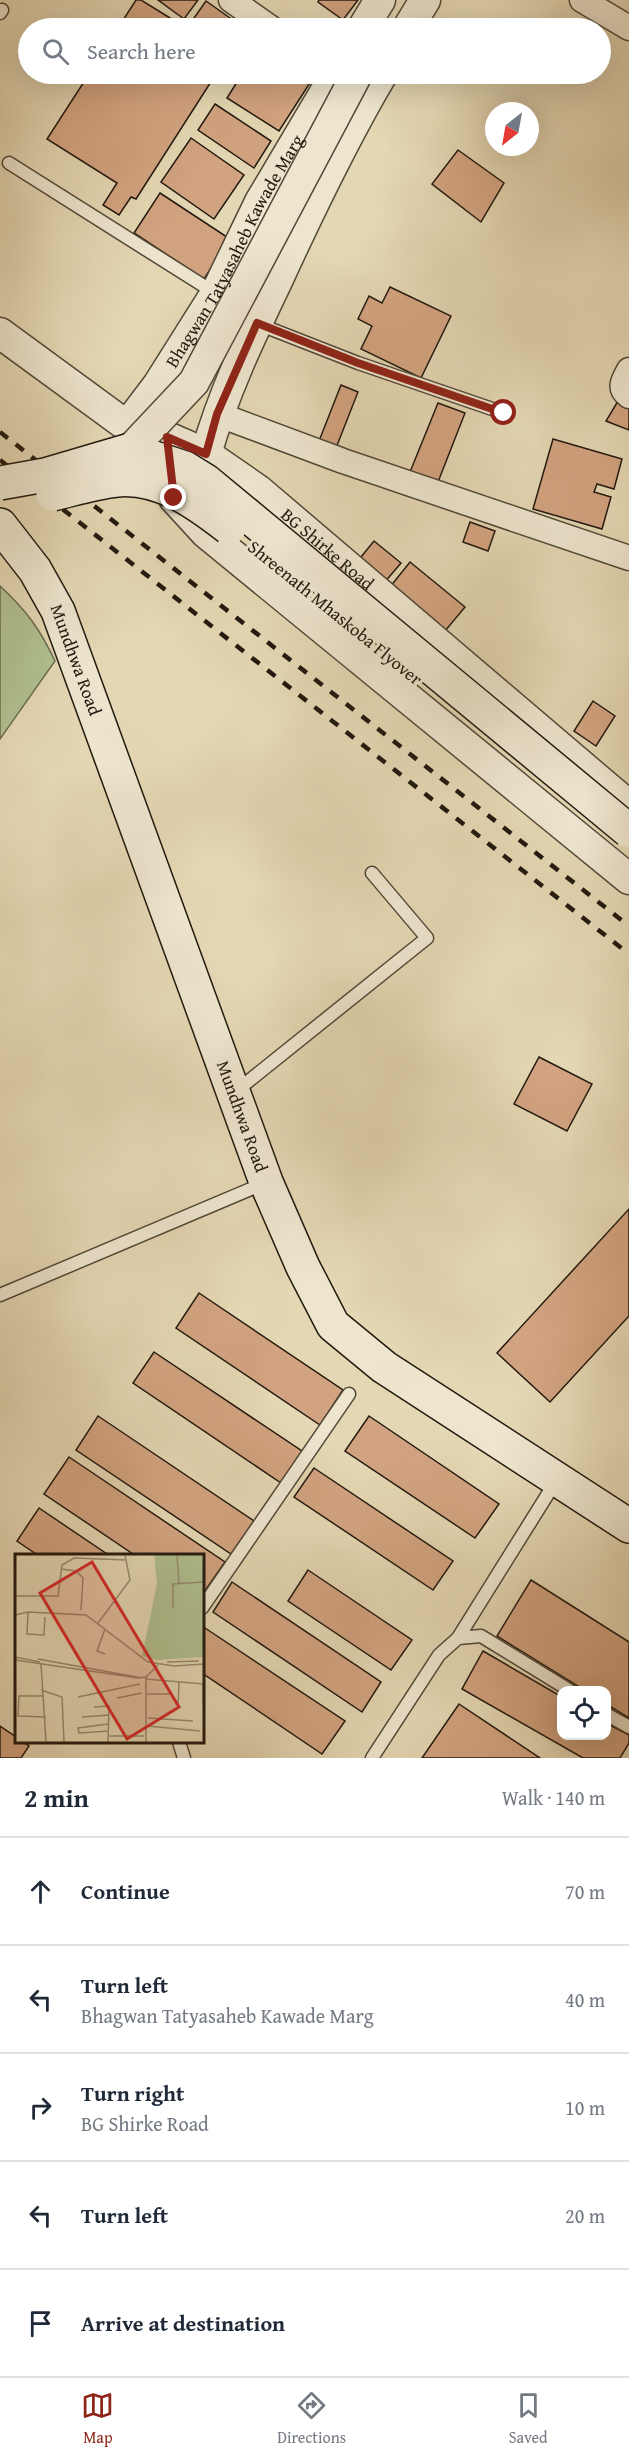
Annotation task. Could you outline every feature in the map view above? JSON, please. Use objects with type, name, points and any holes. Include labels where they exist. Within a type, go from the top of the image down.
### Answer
[{"type":"main road","points":[[0,483],[45,475],[129,438]]},
{"type":"main road","name":"Shreenath Mhaskoba Flyover","points":[[129,438],[206,481],[629,831]]},
{"type":"main road","name":"Shreenath Mhaskoba Flyover","points":[[0,503],[117,480],[152,482],[196,503],[292,576],[629,853]]},
{"type":"main road","name":"Mundhwa Road","points":[[0,525],[35,570],[58,611],[266,1182],[303,1267],[333,1325],[384,1367],[629,1526]]},
{"type":"main road","points":[[0,553],[35,570]]},
{"type":"street","points":[[231,0],[257,18]]},
{"type":"street","points":[[369,18],[380,0]]},
{"type":"street","points":[[389,18],[399,0]]},
{"type":"street","points":[[414,18],[425,0]]},
{"type":"street","points":[[582,0],[629,28]]},
{"type":"street","name":"Bhagwan Tatyasaheb Kawade Marg","points":[[129,438],[158,386],[216,293],[260,202],[329,84]]},
{"type":"street","points":[[129,438],[194,382],[352,84]]},
{"type":"street","points":[[206,454],[217,414],[257,323],[301,229],[377,84]]},
{"type":"street","name":"BG Shirke Road","points":[[0,333],[129,438],[167,437],[206,454],[258,490],[629,806]]},
{"type":"street","points":[[629,370],[621,385],[622,390],[629,396]]},
{"type":"street","points":[[217,414],[343,461],[629,558]]},
{"type":"street","points":[[167,437],[174,498],[206,533],[629,879]]},
{"type":"lane","points":[[9,164],[216,293]]},
{"type":"lane","points":[[257,323],[358,363],[504,413]]},
{"type":"lane","points":[[234,1093],[427,938],[372,873]]},
{"type":"lane","points":[[0,1295],[266,1182]]},
{"type":"lane","points":[[204,1605],[349,1394]]},
{"type":"lane","points":[[372,1758],[439,1655],[458,1638],[557,1479]]},
{"type":"lane","points":[[458,1638],[481,1636],[562,1686]]},
{"type":"lane","points":[[611,1717],[629,1727]]},
{"type":"lane","points":[[179,1743],[184,1758]]},
{"type":"green space","points":[[0,586],[32,620],[55,661],[0,739]]},
{"type":"building","points":[[136,0],[141,0],[170,18],[124,18]]},
{"type":"building","points":[[158,0],[198,0],[183,18]]},
{"type":"building","points":[[319,0],[358,0],[344,18],[340,18],[318,2]]},
{"type":"building","points":[[206,1],[230,18],[194,18]]},
{"type":"building","points":[[83,84],[210,84],[136,199],[131,197],[119,215],[103,205],[117,183],[47,139]]},
{"type":"building","points":[[236,84],[309,84],[279,131],[227,98]]},
{"type":"building","points":[[215,104],[271,141],[254,168],[198,130]]},
{"type":"building","points":[[191,138],[244,175],[214,219],[161,182]]},
{"type":"building","points":[[458,150],[504,183],[481,222],[432,184]]},
{"type":"building","points":[[160,193],[230,239],[204,279],[134,233]]},
{"type":"building","points":[[390,287],[451,316],[421,378],[361,349],[372,326],[358,319],[369,296],[382,303]]},
{"type":"building","points":[[341,385],[358,392],[336,448],[319,441]]},
{"type":"building","points":[[621,396],[629,399],[629,430],[606,421]]},
{"type":"building","points":[[438,403],[465,413],[438,482],[410,472]]},
{"type":"building","points":[[553,439],[622,459],[614,489],[597,484],[594,492],[611,497],[602,529],[533,509]]},
{"type":"building","points":[[470,522],[495,531],[488,551],[463,542]]},
{"type":"building","points":[[374,541],[401,563],[378,590],[352,568]]},
{"type":"building","points":[[410,562],[465,607],[445,631],[390,587]]},
{"type":"building","points":[[593,701],[615,716],[596,746],[574,731]]},
{"type":"building","points":[[539,1057],[592,1084],[567,1131],[514,1104]]},
{"type":"building","points":[[629,1209],[629,1316],[550,1402],[497,1353]]},
{"type":"building","points":[[199,1293],[343,1390],[320,1425],[176,1328]]},
{"type":"building","points":[[154,1352],[302,1451],[281,1483],[133,1383]]},
{"type":"building","points":[[98,1416],[254,1521],[231,1554],[76,1450]]},
{"type":"building","points":[[369,1416],[499,1504],[475,1538],[345,1451]]},
{"type":"building","points":[[69,1457],[225,1562],[204,1592],[204,1554],[133,1554],[44,1494]]},
{"type":"building","points":[[314,1468],[453,1561],[433,1590],[294,1497]]},
{"type":"building","points":[[39,1508],[107,1554],[36,1554],[17,1541]]},
{"type":"building","points":[[308,1570],[412,1640],[391,1670],[288,1601]]},
{"type":"building","points":[[531,1580],[629,1642],[629,1718],[611,1707],[611,1686],[578,1686],[497,1636]]},
{"type":"building","points":[[232,1582],[381,1682],[362,1712],[213,1612]]},
{"type":"building","points":[[204,1627],[345,1721],[322,1754],[204,1674]]},
{"type":"building","points":[[483,1651],[557,1694],[557,1740],[611,1740],[611,1726],[629,1735],[629,1743],[620,1758],[583,1758],[462,1689]]},
{"type":"building","points":[[459,1704],[540,1758],[422,1758]]},
{"type":"building","points":[[0,1726],[15,1736],[15,1743],[24,1743],[29,1746],[21,1758],[0,1758]]},
{"type":"railway","points":[[0,432],[629,926]]},
{"type":"railway","points":[[0,460],[629,954]]},
{"type":"route","points":[[174,498],[167,437],[206,454],[217,414],[257,323],[358,363],[504,413]]}]
